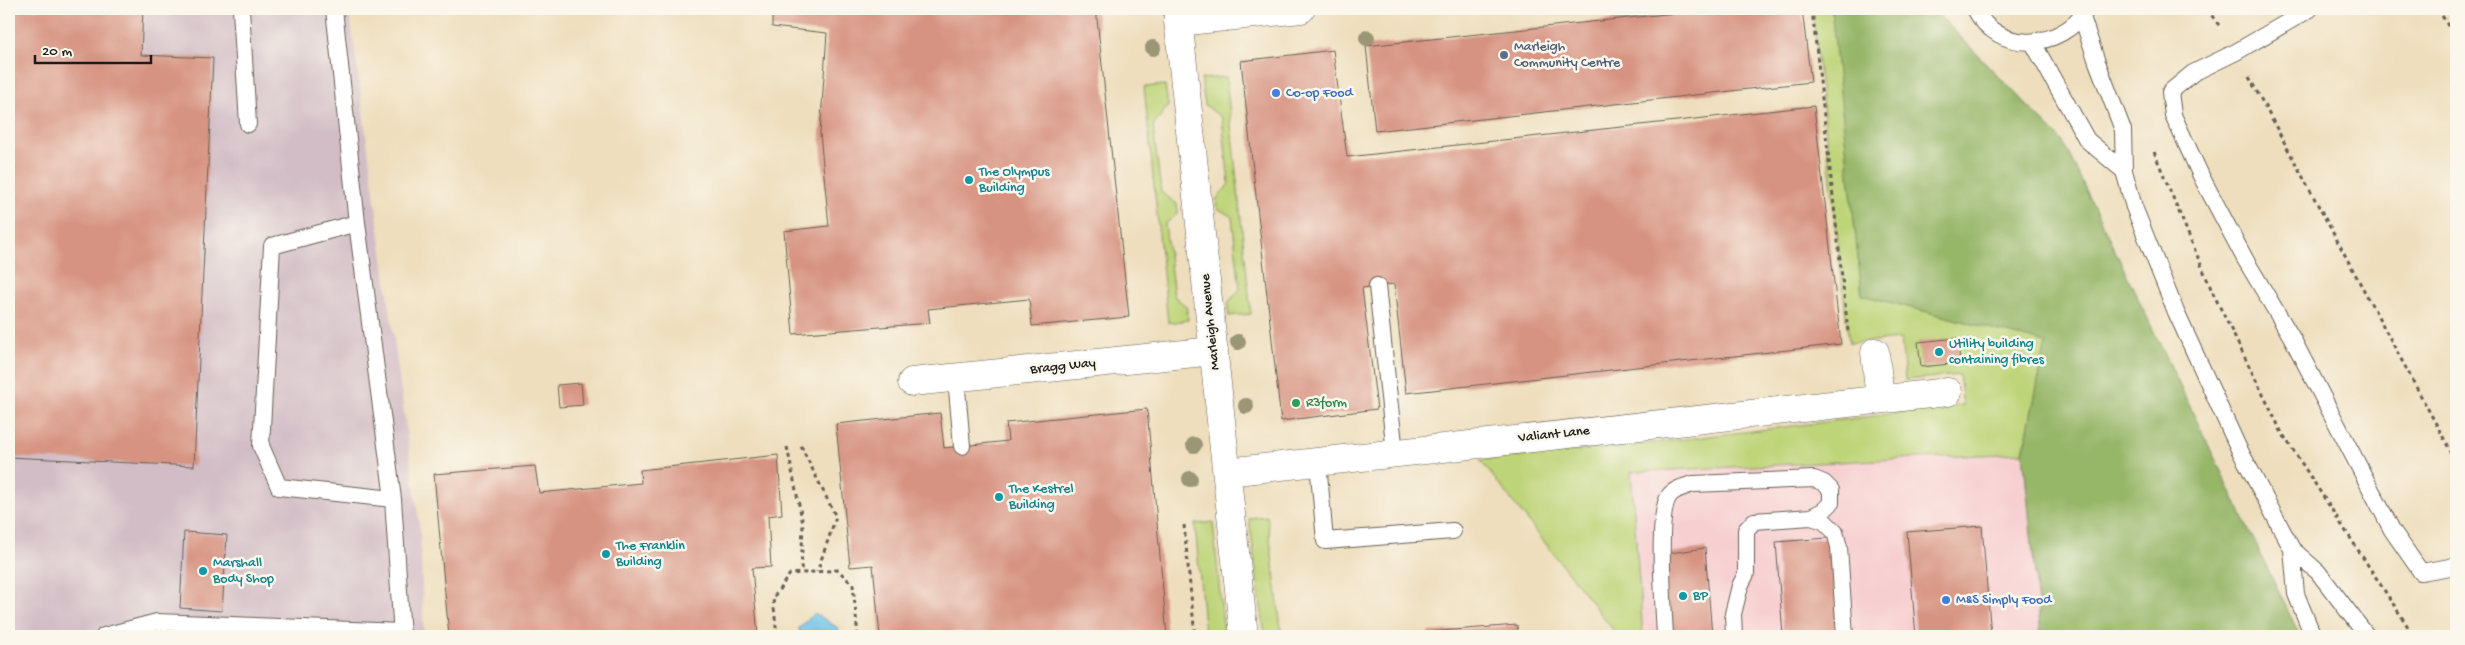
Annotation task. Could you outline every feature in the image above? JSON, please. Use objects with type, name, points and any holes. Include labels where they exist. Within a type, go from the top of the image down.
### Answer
[{"type":"street","points":[[1177,15],[1301,9]]},
{"type":"street","name":"Marleigh Avenue","points":[[1177,15],[1244,636]]},
{"type":"street","name":"Bragg Way","points":[[912,382],[1214,351]]},
{"type":"street","points":[[1875,352],[1880,399]]},
{"type":"street","name":"Valiant Lane","points":[[1227,472],[1948,392]]},
{"type":"lane","points":[[241,9],[248,124]]},
{"type":"lane","points":[[104,636],[157,622],[402,634],[393,499],[357,223],[334,9]]},
{"type":"lane","points":[[1974,9],[1978,16],[1993,30],[2012,40],[2033,43],[2052,39],[2068,30],[2084,13]]},
{"type":"lane","points":[[2310,9],[2236,52],[2193,73],[2170,92],[2173,114],[2202,178],[2245,259],[2292,338],[2392,530],[2422,572],[2456,566]]},
{"type":"lane","points":[[2084,13],[2097,62],[2123,130],[2124,170],[2134,207],[2176,312],[2238,447],[2292,549],[2318,572],[2367,636]]},
{"type":"lane","points":[[2033,43],[2087,140],[2124,170]]},
{"type":"lane","points":[[357,223],[272,246],[261,446],[279,487],[393,499]]},
{"type":"lane","points":[[1377,286],[1395,453]]},
{"type":"lane","points":[[956,378],[962,446]]},
{"type":"lane","points":[[1318,462],[1325,541],[1453,531]]},
{"type":"lane","points":[[1665,636],[1662,554],[1664,507],[1669,496],[1679,488],[1693,484],[1814,478],[1824,483],[1831,490],[1830,503],[1823,511],[1811,517]]},
{"type":"lane","points":[[1734,636],[1733,614],[1740,586],[1746,574],[1746,530],[1754,521],[1811,517],[1824,521],[1835,532],[1839,548],[1845,636]]},
{"type":"lane","points":[[2292,549],[2296,594],[2313,636]]},
{"type":"path","points":[[1812,9],[1848,334]]},
{"type":"path","points":[[2207,9],[2211,11],[2236,52],[2456,461]]},
{"type":"path","points":[[2438,9],[2456,39]]},
{"type":"path","points":[[2151,144],[2212,291],[2282,433],[2414,636]]},
{"type":"path","points":[[801,446],[836,517],[817,572]]},
{"type":"path","points":[[787,447],[803,524],[801,573]]},
{"type":"path","points":[[1184,525],[1195,636]]},
{"type":"path","points":[[776,636],[773,598],[790,574],[838,570],[853,585],[858,636]]},
{"type":"shaded area","points":[[9,9],[349,9],[420,531],[424,636],[9,636]]},
{"type":"shaded area","name":"BP","points":[[2023,453],[2041,636],[1643,636],[1631,472]]},
{"type":"green space","points":[[1812,9],[1832,9],[1862,295],[2047,343],[2023,453],[1631,472],[1643,636],[1618,636],[1480,460],[1629,446],[1963,405],[1959,375],[1905,380],[1901,339],[1849,343]]},
{"type":"green space","points":[[1831,9],[1936,9],[1938,14],[2063,142],[2300,636],[2041,636],[2023,453],[2046,343],[1862,295]]},
{"type":"green space","points":[[1226,77],[1251,314],[1229,316],[1227,304],[1240,289],[1232,217],[1217,208],[1216,200],[1229,184],[1222,118],[1205,105],[1201,79]]},
{"type":"green space","points":[[1165,85],[1168,106],[1153,126],[1161,192],[1177,204],[1178,213],[1165,224],[1174,296],[1187,307],[1188,320],[1168,323],[1144,87]]},
{"type":"green space","points":[[1267,516],[1282,636],[1265,636],[1249,518]]},
{"type":"green space","points":[[1213,522],[1224,636],[1205,636],[1195,524]]},
{"type":"water","points":[[815,613],[838,628],[839,636],[800,636],[799,628]]},
{"type":"building","points":[[13,9],[143,9],[141,55],[213,58],[194,466],[9,457],[9,105]]},
{"type":"building","name":"The Olympus Building","points":[[772,9],[1096,9],[1129,317],[1032,326],[1029,299],[928,309],[930,323],[793,334],[784,231],[829,226],[820,134],[827,33],[772,27]]},
{"type":"building","points":[[1713,9],[1802,9],[1811,82],[1375,131],[1366,46]]},
{"type":"building","points":[[1333,50],[1347,157],[1814,106],[1841,344],[1406,393],[1394,284],[1362,288],[1377,409],[1281,421],[1241,61]]},
{"type":"building","name":"Utility building containing fibres","points":[[1958,338],[1960,363],[1921,367],[1918,342]]},
{"type":"building","points":[[581,383],[583,405],[559,407],[557,385]]},
{"type":"building","name":"The Kestrel Building","points":[[1147,409],[1167,636],[963,636],[962,632],[920,636],[880,636],[873,565],[850,567],[836,424],[940,413],[944,448],[1008,441],[1006,423]]},
{"type":"building","name":"The Franklin Building","points":[[778,455],[782,514],[768,516],[771,567],[752,568],[758,636],[449,636],[434,474],[535,466],[539,493],[641,483],[640,470]]},
{"type":"building","points":[[1982,526],[1991,636],[1916,636],[1907,532]]},
{"type":"building","name":"Marshall Body Shop","points":[[184,532],[227,535],[222,611],[180,608]]},
{"type":"building","points":[[1841,537],[1850,636],[1783,636],[1776,542]]},
{"type":"building","name":"BP","points":[[1705,548],[1712,636],[1660,636],[1656,555]]},
{"type":"building","points":[[1517,625],[1518,636],[1428,636],[1428,632]]},
{"type":"place","name":"Marleigh Community Centre","points":[[1504,55]]},
{"type":"place","name":"Co-op Food","points":[[1276,93]]},
{"type":"place","name":"The Olympus Building","points":[[969,180]]},
{"type":"place","name":"Utility building containing fibres","points":[[1939,352]]},
{"type":"place","name":"R3form","points":[[1296,403]]},
{"type":"place","name":"The Kestrel Building","points":[[999,497]]},
{"type":"place","name":"The Franklin Building","points":[[606,554]]},
{"type":"place","name":"Marshall Body Shop","points":[[203,571]]},
{"type":"place","name":"BP","points":[[1683,596]]},
{"type":"place","name":"M&S Simply Food","points":[[1946,600]]}]
